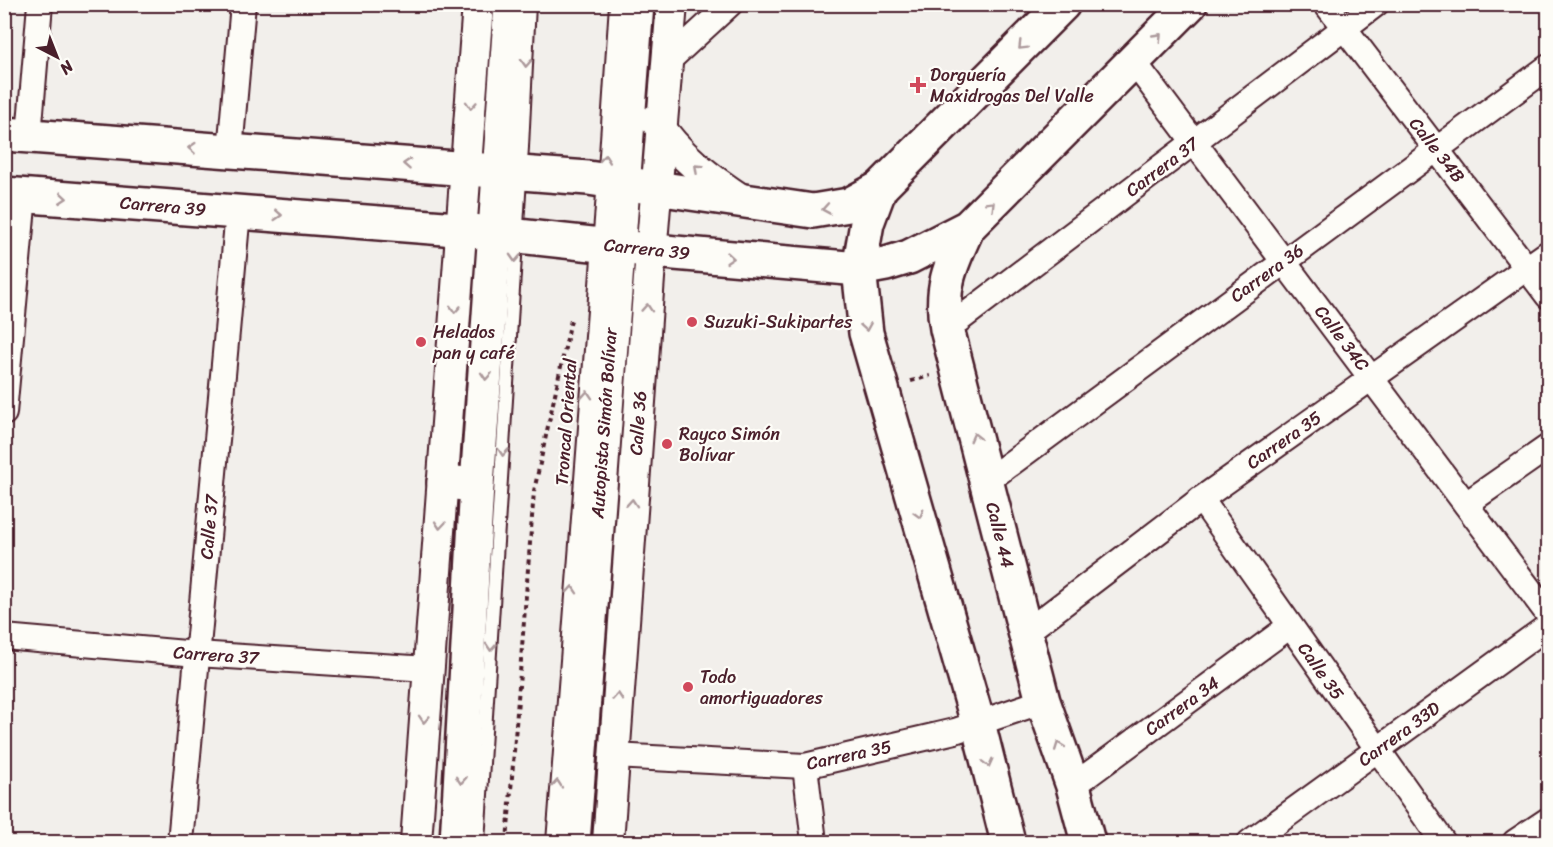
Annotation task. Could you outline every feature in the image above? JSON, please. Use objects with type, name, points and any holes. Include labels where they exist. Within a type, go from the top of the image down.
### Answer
[{"type":"main road","points":[[457,843],[477,485],[494,263],[506,234],[510,172],[511,4]]},
{"type":"main road","name":"Autopista Simón Bolívar","points":[[573,843],[608,245],[613,181],[626,158],[637,4]]},
{"type":"main road","points":[[17,135],[613,181],[813,212],[849,205],[880,188],[1063,4]]},
{"type":"main road","name":"Carrera 39","points":[[14,194],[461,230],[860,269],[909,257],[968,227],[1189,5]]},
{"type":"main road","points":[[880,188],[867,223],[860,269],[866,333],[978,723],[1008,843]]},
{"type":"main road","name":"Calle 44","points":[[968,227],[953,260],[944,290],[943,310],[1043,701],[1073,786],[1088,843]]},
{"type":"main road","points":[[444,482],[477,485]]},
{"type":"street","points":[[17,135],[39,4]]},
{"type":"street","points":[[230,151],[243,4]]},
{"type":"street","points":[[416,843],[478,4]]},
{"type":"street","name":"Calle 36","points":[[608,843],[651,250],[660,161],[660,129],[672,4]]},
{"type":"street","points":[[667,62],[730,4]]},
{"type":"street","name":"Calle 34B","points":[[1326,4],[1548,296]]},
{"type":"street","name":"Carrera 37","points":[[949,338],[1194,142],[1376,4]]},
{"type":"street","name":"Calle 34C","points":[[1134,62],[1548,614]]},
{"type":"street","name":"Carrera 36","points":[[987,481],[1548,67]]},
{"type":"street","points":[[631,82],[660,129],[711,180],[745,202]]},
{"type":"street","points":[[4,413],[14,194]]},
{"type":"street","name":"Calle 37","points":[[180,843],[238,212]]},
{"type":"street","name":"Carrera 35","points":[[1025,633],[1201,499],[1548,253]]},
{"type":"street","points":[[1466,504],[1548,447]]},
{"type":"street","name":"Calle 35","points":[[1201,499],[1443,843]]},
{"type":"street","name":"Carrera 34","points":[[1073,786],[1290,626]]},
{"type":"street","name":"Carrera 33D","points":[[1250,843],[1548,626]]},
{"type":"street","name":"Carrera 37","points":[[4,638],[197,654],[428,669]]},
{"type":"street","name":"Carrera 35","points":[[614,756],[806,766],[955,731],[1043,701]]},
{"type":"street","points":[[806,766],[814,843]]},
{"type":"street","points":[[1515,843],[1548,820]]},
{"type":"lane","points":[[510,172],[529,4]]},
{"type":"lane","points":[[613,181],[616,4]]},
{"type":"lane","points":[[478,843],[506,234]]},
{"type":"lane","name":"Troncal Oriental","points":[[553,843],[608,245]]},
{"type":"path","points":[[507,843],[534,491],[573,313]]},
{"type":"path","points":[[877,369],[901,363],[906,382],[931,376],[925,354],[949,338]]},
{"type":"place","name":"Dorguería Maxidrogas Del Valle","points":[[918,85]]},
{"type":"place","name":"Suzuki-Sukipartes","points":[[692,322]]},
{"type":"place","name":"Helados pan y café","points":[[421,342]]},
{"type":"place","name":"Rayco Simón Bolívar","points":[[667,444]]},
{"type":"place","name":"Todo amortiguadores","points":[[688,687]]}]
